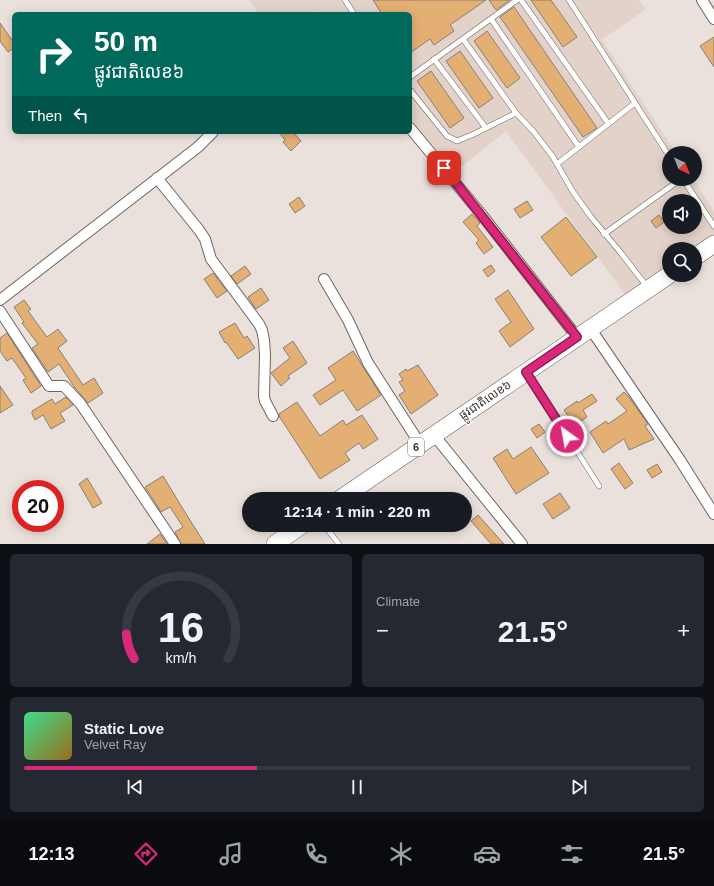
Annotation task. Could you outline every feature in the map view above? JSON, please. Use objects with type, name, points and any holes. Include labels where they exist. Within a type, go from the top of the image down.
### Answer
[{"type":"highway","points":[[702,252],[714,244]]},
{"type":"highway","name":"ផ្លូវជាតិលេខ៦","points":[[350,492],[662,280]]},
{"type":"highway","points":[[275,544],[292,532]]},
{"type":"street","points":[[702,0],[714,19]]},
{"type":"street","points":[[412,130],[584,333],[680,460],[714,514]]},
{"type":"street","points":[[0,300],[198,147],[211,134]]},
{"type":"street","points":[[157,178],[199,230],[211,259],[259,324],[264,340],[264,396],[273,416]]},
{"type":"street","points":[[324,279],[348,320],[368,363],[420,444]]},
{"type":"street","points":[[0,311],[49,386],[64,386],[80,403],[174,544]]},
{"type":"street","points":[[434,435],[522,544]]},
{"type":"lane","points":[[345,0],[353,12]]},
{"type":"lane","points":[[412,76],[517,0]]},
{"type":"lane","points":[[521,0],[608,123]]},
{"type":"lane","points":[[569,0],[663,146]]},
{"type":"lane","points":[[491,19],[580,147]]},
{"type":"lane","points":[[463,39],[516,113],[534,132],[553,156],[573,192],[604,234],[621,252],[648,289]]},
{"type":"lane","points":[[434,59],[486,128]]},
{"type":"lane","points":[[412,93],[447,136],[457,141],[516,113]]},
{"type":"lane","points":[[557,164],[635,103]]},
{"type":"lane","points":[[604,234],[672,186]]},
{"type":"lane","points":[[687,186],[714,226]]},
{"type":"lane","points":[[526,372],[599,486]]},
{"type":"lane","points":[[330,532],[339,544]]},
{"type":"shaded area","points":[[249,0],[639,0],[646,9],[602,40],[671,146],[662,146],[662,186],[698,186],[714,211],[714,236],[702,244],[702,242],[662,242],[662,271],[626,296],[506,131],[455,172],[412,122],[412,12],[318,12],[317,10],[316,12],[258,12]]},
{"type":"building","points":[[373,0],[486,0],[450,25],[454,31],[434,45],[430,39],[412,52],[412,12],[381,12]]},
{"type":"building","points":[[489,0],[510,0],[496,10]]},
{"type":"building","points":[[531,0],[551,0],[577,37],[563,47]]},
{"type":"building","points":[[514,7],[597,128],[583,137],[500,17]]},
{"type":"building","points":[[0,23],[12,40],[12,49],[8,52],[0,41]]},
{"type":"building","points":[[487,31],[520,78],[507,88],[474,41]]},
{"type":"building","points":[[714,37],[714,67],[700,46]]},
{"type":"building","points":[[460,51],[493,98],[479,108],[446,61]]},
{"type":"building","points":[[431,71],[464,118],[450,128],[417,81]]},
{"type":"building","points":[[280,134],[295,134],[301,141],[291,151],[283,142],[285,140]]},
{"type":"building","points":[[299,197],[305,206],[295,213],[289,204]]},
{"type":"building","points":[[527,201],[533,210],[520,218],[514,209]]},
{"type":"building","points":[[472,214],[480,223],[477,226],[493,247],[484,254],[476,243],[479,240],[463,222]]},
{"type":"building","points":[[659,215],[662,219],[662,224],[656,228],[651,221]]},
{"type":"building","points":[[566,217],[597,257],[571,276],[541,237]]},
{"type":"building","points":[[491,265],[495,271],[488,277],[483,270]]},
{"type":"building","points":[[245,266],[251,274],[237,284],[231,276]]},
{"type":"building","points":[[213,273],[227,291],[217,298],[204,279]]},
{"type":"building","points":[[261,288],[269,300],[256,309],[248,297]]},
{"type":"building","points":[[508,290],[534,329],[510,347],[499,331],[511,322],[495,299]]},
{"type":"building","points":[[24,300],[31,309],[28,311],[47,337],[58,329],[67,341],[58,348],[83,385],[94,378],[103,393],[88,403],[75,388],[59,364],[48,372],[32,348],[38,344],[22,323],[24,322],[14,307]]},
{"type":"building","points":[[235,323],[244,338],[247,336],[255,348],[238,359],[226,342],[225,343],[219,332]]},
{"type":"building","points":[[7,333],[41,386],[31,393],[23,380],[26,378],[12,358],[7,361],[0,351],[0,338]]},
{"type":"building","points":[[293,341],[307,363],[288,376],[290,378],[281,386],[271,373],[290,358],[283,348]]},
{"type":"building","points":[[353,351],[381,395],[357,411],[343,390],[320,405],[313,395],[336,380],[328,368]]},
{"type":"building","points":[[418,365],[438,395],[411,414],[399,395],[405,391],[399,382],[403,380],[399,374],[406,369],[407,371]]},
{"type":"building","points":[[0,386],[13,405],[0,413]]},
{"type":"building","points":[[624,392],[648,424],[645,426],[654,439],[629,450],[624,439],[603,453],[590,432],[606,421],[608,424],[627,411],[616,399]]},
{"type":"building","points":[[592,394],[597,401],[583,410],[587,417],[575,425],[564,410],[577,401],[578,403]]},
{"type":"building","points":[[66,397],[73,405],[60,413],[65,421],[51,429],[43,415],[35,420],[32,411],[52,399],[55,404]]},
{"type":"building","points":[[297,402],[320,436],[343,420],[346,425],[362,415],[378,439],[363,449],[359,443],[345,453],[350,460],[320,479],[279,416],[279,414]]},
{"type":"building","points":[[539,424],[545,432],[537,438],[531,429]]},
{"type":"building","points":[[531,447],[549,473],[516,494],[493,458],[507,449],[513,459]]},
{"type":"building","points":[[619,463],[633,483],[625,489],[611,469]]},
{"type":"building","points":[[657,464],[662,472],[652,478],[647,470]]},
{"type":"building","points":[[163,476],[205,544],[181,544],[175,532],[183,527],[170,507],[161,512],[145,487]]},
{"type":"building","points":[[87,478],[102,503],[93,508],[79,484]]},
{"type":"building","points":[[560,493],[570,508],[553,519],[543,504]]},
{"type":"building","points":[[478,515],[504,544],[491,544],[472,522],[472,520]]},
{"type":"building","points":[[160,534],[167,544],[147,544]]},
{"type":"route","points":[[444,168],[577,337],[526,372],[567,436]]}]
